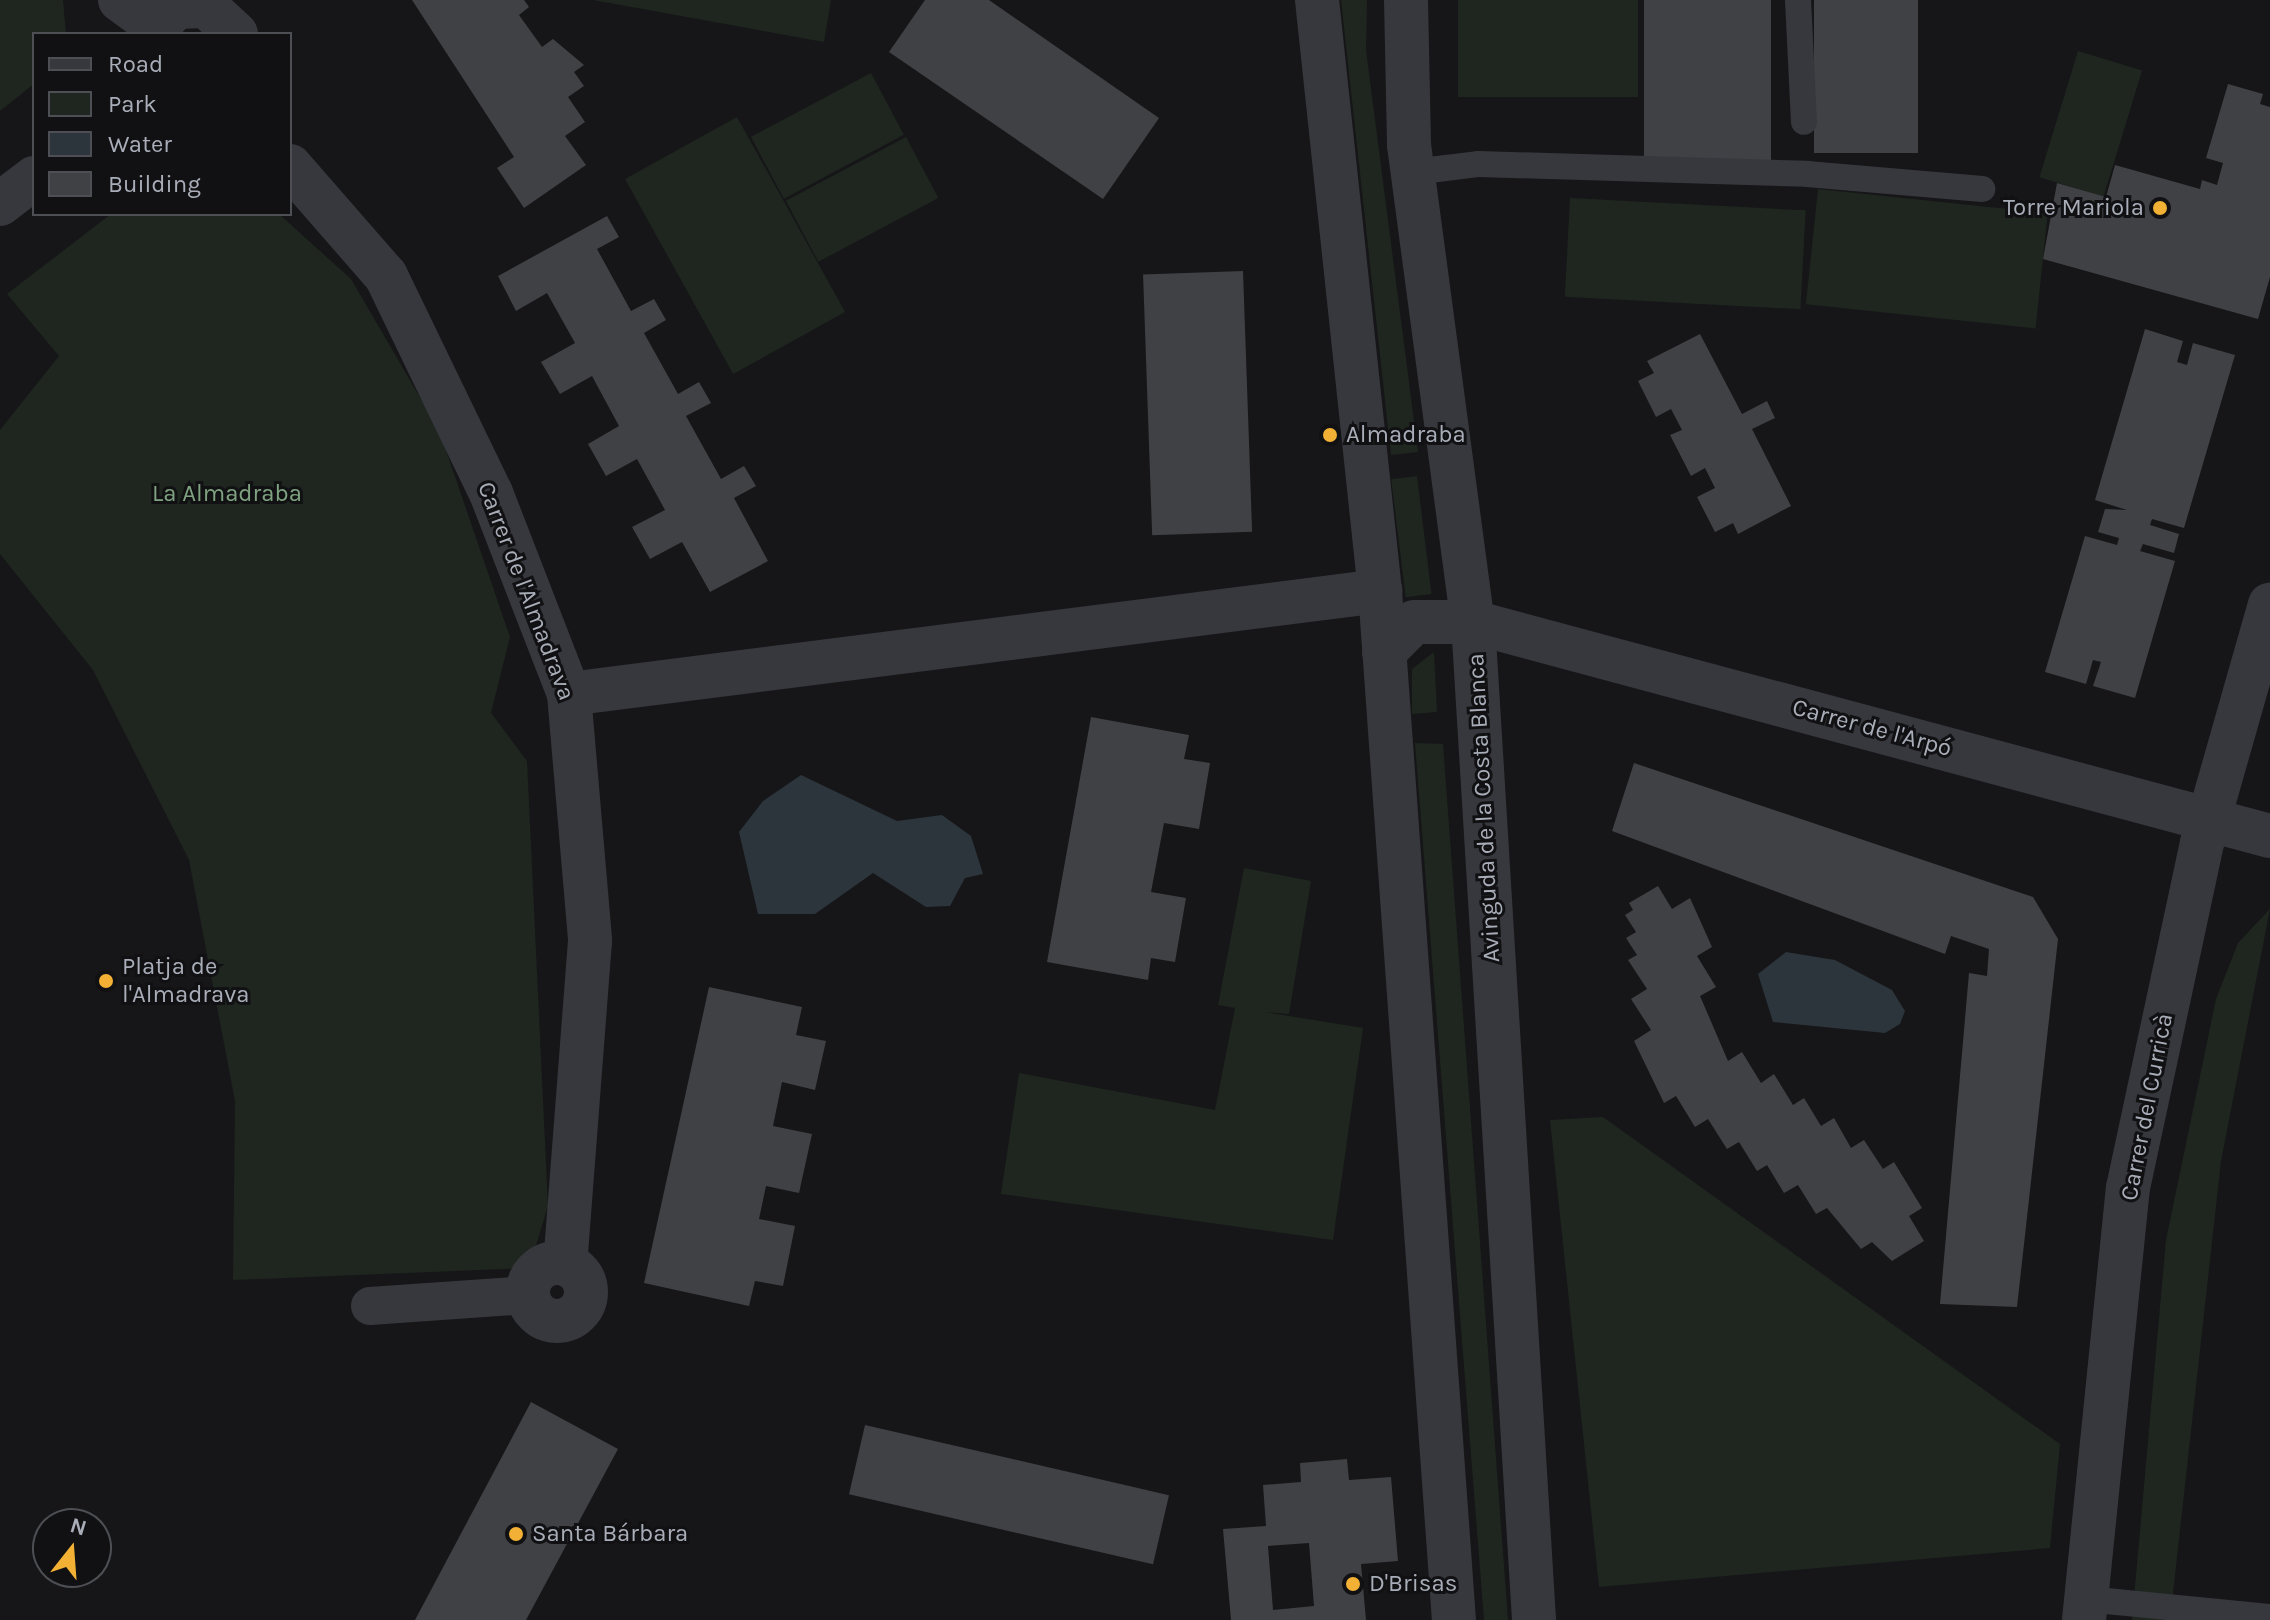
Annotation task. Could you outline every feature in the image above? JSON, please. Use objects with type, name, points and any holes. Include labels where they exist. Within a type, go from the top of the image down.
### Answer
[{"type":"street","points":[[1317,0],[1380,591],[1454,1620]]},
{"type":"street","name":"Avinguda de la Costa Blanca","points":[[1406,0],[1413,172],[1473,622],[1534,1620]]},
{"type":"street","points":[[141,19],[176,7],[206,6],[240,18]]},
{"type":"street","name":"Carrer de l'Almadrava","points":[[292,168],[386,276],[491,493],[569,694],[590,941],[565,1264],[543,1267],[528,1295]]},
{"type":"street","points":[[0,204],[32,180]]},
{"type":"street","points":[[569,694],[1380,591]]},
{"type":"street","name":"Carrer del Curricà","points":[[2085,1610],[2128,1188],[2210,818],[2270,604]]},
{"type":"street","name":"Carrer de l'Arpó","points":[[1384,652],[1414,622],[1473,622],[2270,836]]},
{"type":"street","points":[[370,1306],[528,1295]]},
{"type":"lane","points":[[1798,0],[1804,122]]},
{"type":"lane","points":[[1413,172],[1478,164],[1807,174],[1982,189]]},
{"type":"lane","points":[[2085,1610],[2270,1617]]},
{"type":"green space","points":[[0,0],[63,0],[66,32],[32,32],[32,86],[0,111]]},
{"type":"green space","points":[[593,0],[831,0],[824,42]]},
{"type":"green space","points":[[1341,0],[1367,0],[1366,50],[1418,452],[1391,455]]},
{"type":"green space","points":[[1458,0],[1638,0],[1638,97],[1458,97]]},
{"type":"green space","points":[[2078,51],[2142,71],[2103,197],[2039,177]]},
{"type":"green space","points":[[871,73],[904,135],[784,199],[751,137]]},
{"type":"green space","points":[[737,117],[845,312],[733,374],[625,179]]},
{"type":"green space","points":[[906,137],[938,198],[818,262],[786,201]]},
{"type":"green space","points":[[1818,189],[2048,213],[2036,329],[1806,304]]},
{"type":"green space","points":[[1570,198],[1806,210],[1800,309],[1565,297]]},
{"type":"green space","name":"La Almadraba","points":[[108,216],[281,216],[351,279],[439,430],[510,637],[491,713],[527,761],[548,1206],[529,1268],[233,1280],[235,1101],[189,860],[93,670],[0,554],[0,430],[59,356],[7,294]]},
{"type":"green space","points":[[1417,476],[1432,594],[1406,597],[1391,479]]},
{"type":"green space","points":[[1434,652],[1437,712],[1412,714],[1412,669]]},
{"type":"green space","points":[[1415,743],[1443,744],[1508,1620],[1484,1620]]},
{"type":"green space","points":[[1244,868],[1311,881],[1289,1014],[1264,1012],[1363,1028],[1333,1240],[1001,1194],[1019,1073],[1215,1110],[1235,1008],[1218,1005]]},
{"type":"green space","points":[[2270,909],[2221,1161],[2170,1620],[2132,1620],[2166,1240],[2216,999],[2238,943]]},
{"type":"green space","points":[[1603,1117],[2060,1444],[2050,1548],[1599,1587],[1550,1120]]},
{"type":"water","points":[[801,775],[897,821],[942,815],[971,836],[983,874],[965,878],[950,906],[926,907],[873,873],[815,914],[758,914],[739,832],[763,801]]},
{"type":"water","points":[[1786,952],[1835,960],[1892,990],[1905,1011],[1900,1024],[1885,1033],[1773,1022],[1758,974]]},
{"type":"building","points":[[412,0],[524,0],[529,7],[519,15],[542,47],[553,39],[584,65],[574,72],[584,86],[568,97],[585,122],[565,136],[586,165],[524,208],[497,168],[514,157]]},
{"type":"building","points":[[925,0],[989,0],[1159,118],[1103,199],[889,52]]},
{"type":"building","points":[[1644,0],[1771,0],[1771,160],[1644,160]]},
{"type":"building","points":[[1814,0],[1918,0],[1918,153],[1814,153]]},
{"type":"building","name":"Torre Mariola","points":[[2228,84],[2263,94],[2260,104],[2270,107],[2270,277],[2258,319],[2043,259],[2057,183],[2106,197],[2115,165],[2200,189],[2202,180],[2217,185],[2223,163],[2206,158]]},
{"type":"building","points":[[607,216],[619,237],[597,249],[631,311],[654,299],[666,320],[644,333],[678,394],[699,382],[711,403],[686,416],[721,479],[744,466],[756,486],[734,498],[768,561],[710,592],[682,542],[650,559],[632,527],[665,510],[637,459],[606,476],[588,444],[619,426],[592,376],[560,394],[541,362],[575,343],[547,293],[516,311],[498,276]]},
{"type":"building","points":[[1243,271],[1252,532],[1152,535],[1143,274]]},
{"type":"building","points":[[2145,329],[2183,341],[2177,362],[2187,365],[2193,343],[2235,355],[2184,528],[2152,519],[2150,525],[2179,534],[2174,553],[2143,544],[2140,551],[2175,561],[2135,698],[2093,686],[2101,662],[2093,660],[2086,684],[2045,672],[2085,536],[2117,545],[2119,538],[2098,532],[2105,509],[2127,510],[2095,500]]},
{"type":"building","points":[[1700,334],[1742,414],[1767,401],[1775,418],[1752,429],[1791,506],[1738,534],[1733,523],[1715,532],[1697,497],[1715,488],[1705,468],[1691,476],[1670,435],[1682,430],[1671,409],[1656,417],[1638,381],[1654,373],[1647,361]]},
{"type":"building","points":[[1091,717],[1189,735],[1184,759],[1210,763],[1199,829],[1164,823],[1151,892],[1186,898],[1175,962],[1151,958],[1148,980],[1047,962]]},
{"type":"building","points":[[1634,763],[2033,897],[2058,939],[2017,1307],[1940,1304],[1969,973],[1987,976],[1989,949],[1951,936],[1945,954],[1612,831]]},
{"type":"building","points":[[1658,886],[1672,909],[1690,898],[1712,947],[1697,956],[1716,987],[1700,996],[1728,1061],[1742,1052],[1761,1083],[1774,1074],[1793,1105],[1804,1098],[1821,1126],[1834,1118],[1851,1148],[1864,1140],[1883,1169],[1894,1162],[1922,1208],[1909,1216],[1924,1241],[1892,1261],[1872,1242],[1861,1249],[1827,1208],[1816,1214],[1798,1185],[1784,1193],[1767,1165],[1757,1171],[1739,1142],[1727,1149],[1708,1119],[1695,1127],[1676,1096],[1664,1103],[1634,1041],[1651,1030],[1631,999],[1647,989],[1628,960],[1637,955],[1626,938],[1636,932],[1625,915],[1633,910],[1629,903]]},
{"type":"building","points":[[709,987],[802,1007],[796,1035],[826,1041],[815,1090],[782,1082],[773,1126],[812,1134],[799,1193],[766,1186],[759,1219],[795,1226],[783,1286],[755,1281],[749,1306],[644,1283]]},
{"type":"building","name":"Santa Bárbara","points":[[531,1402],[618,1449],[526,1620],[415,1620]]},
{"type":"building","points":[[865,1425],[1169,1495],[1153,1564],[849,1494]]},
{"type":"building","points":[[1347,1459],[1349,1480],[1391,1477],[1398,1561],[1361,1564],[1366,1620],[1231,1620],[1223,1529],[1266,1526],[1263,1485],[1301,1482],[1300,1463]],"holes":[[[1309,1543],[1314,1606],[1273,1610],[1268,1546]]]},
{"type":"place","name":"Torre Mariola","points":[[2160,208]]},
{"type":"place","name":"Almadraba","points":[[1330,435]]},
{"type":"place","name":"Platja de l'Almadrava","points":[[106,981]]},
{"type":"place","name":"Santa Bárbara","points":[[516,1534]]},
{"type":"place","name":"D'Brisas","points":[[1353,1584]]}]
